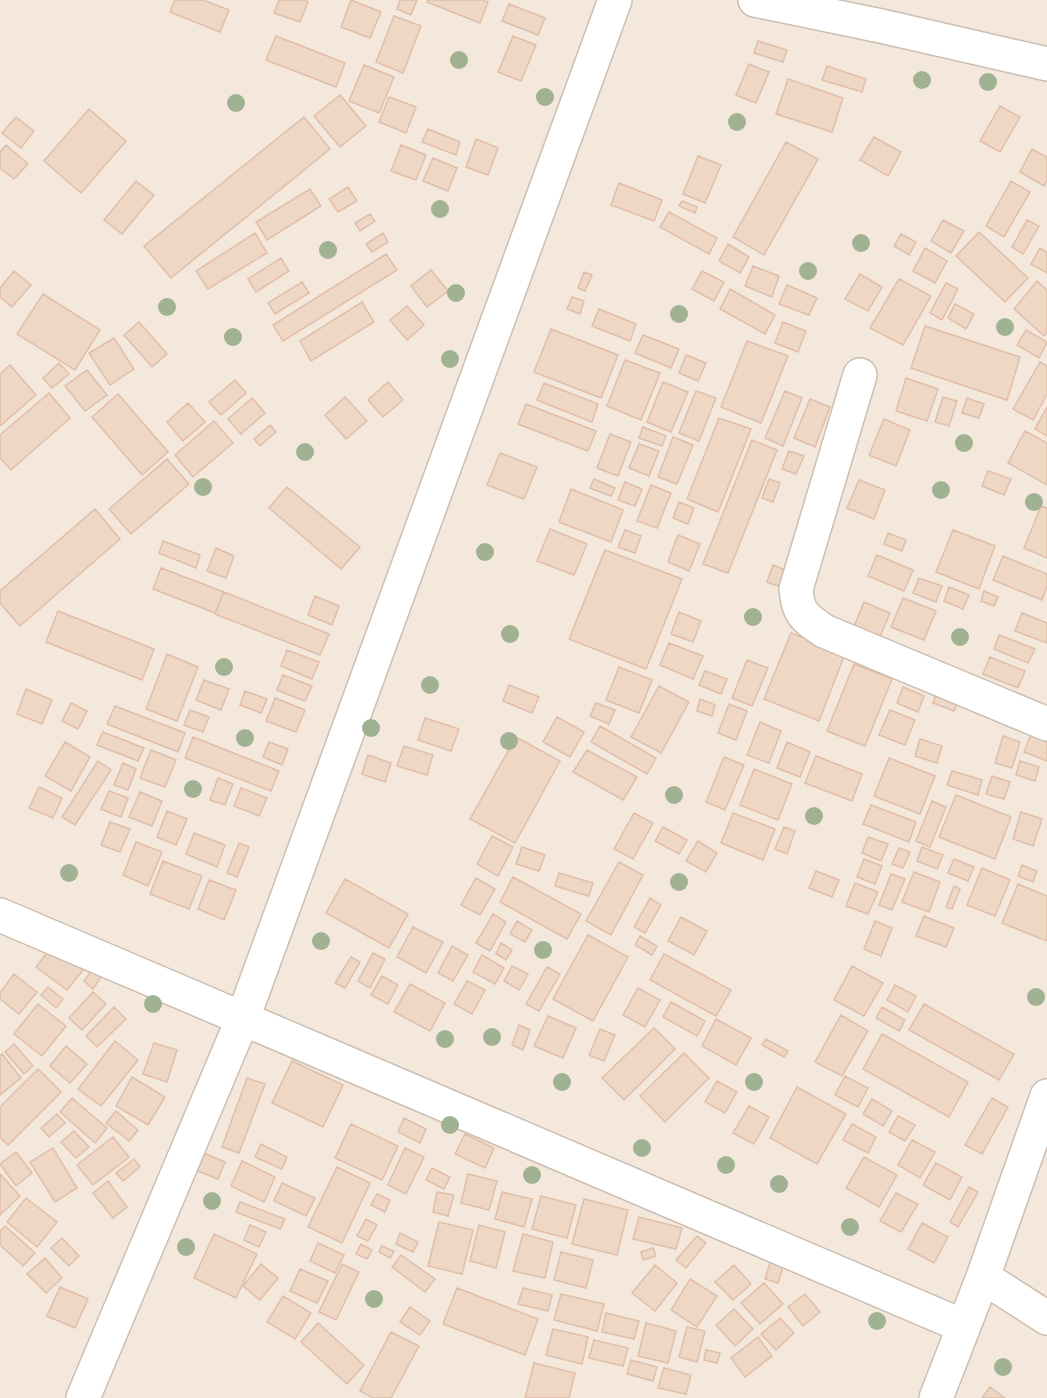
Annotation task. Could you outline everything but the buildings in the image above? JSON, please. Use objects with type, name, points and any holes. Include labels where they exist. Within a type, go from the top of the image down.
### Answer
[{"type":"street","points":[[82,1398],[243,1018],[615,0]]},
{"type":"street","points":[[755,0],[1047,64]]},
{"type":"street","points":[[860,375],[796,589],[797,608],[824,631],[1047,724]]},
{"type":"street","points":[[0,915],[963,1326]]},
{"type":"street","points":[[936,1398],[1047,1096]]},
{"type":"street","points":[[982,1277],[1047,1318]]},
{"type":"shaded area","points":[[0,0],[1047,0],[1047,1398],[0,1398]]}]
